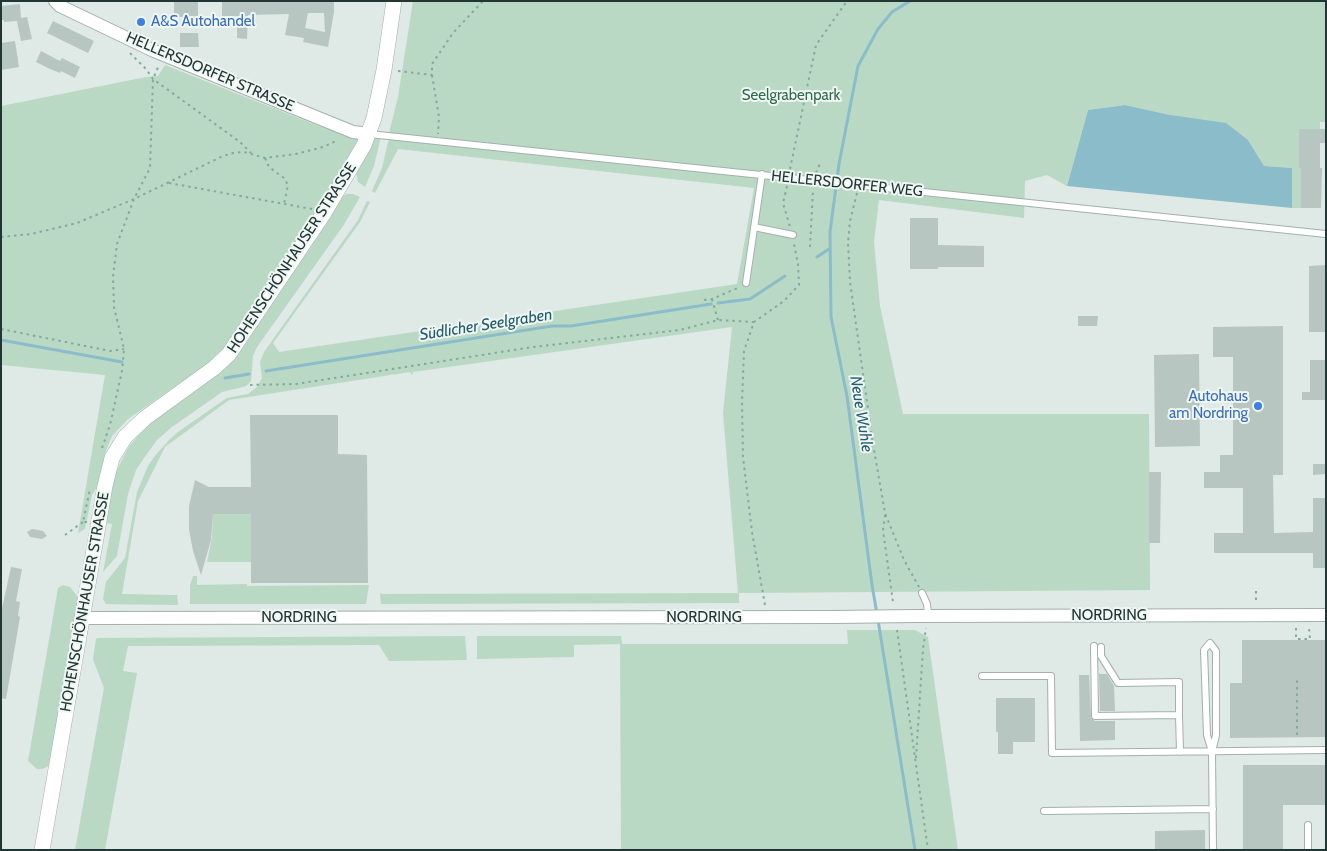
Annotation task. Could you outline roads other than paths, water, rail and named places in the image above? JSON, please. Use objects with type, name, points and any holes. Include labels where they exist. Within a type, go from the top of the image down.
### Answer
[{"type":"street","name":"HELLERSDORFER STRASSE","points":[[55,1],[60,6],[164,55],[353,132],[369,134]]},
{"type":"street","name":"HOHENSCHÖNHAUSER STRASSE","points":[[42,850],[112,458],[118,446],[144,418],[214,368],[229,354],[324,213],[357,159],[369,134],[384,70],[394,1]]},
{"type":"street","name":"NORDRING","points":[[82,618],[1326,615]]},
{"type":"lane","name":"HELLERSDORFER WEG","points":[[369,134],[762,174],[813,182],[1032,202],[1326,234]]},
{"type":"lane","points":[[746,284],[762,174]]},
{"type":"lane","points":[[754,227],[793,235]]},
{"type":"lane","points":[[922,593],[927,604],[922,616]]},
{"type":"lane","points":[[1212,752],[1207,735],[1204,650],[1210,643],[1216,651],[1216,735],[1212,752],[1213,850]]},
{"type":"lane","points":[[1179,715],[1096,716],[1098,646],[1101,656],[1118,683],[1179,682],[1180,752]]},
{"type":"lane","points":[[982,676],[1052,676],[1052,753],[1326,750]]},
{"type":"lane","points":[[1044,811],[1213,809]]},
{"type":"lane","points":[[1308,825],[1308,850]]},
{"type":"water","points":[[1125,105],[1170,115],[1226,123],[1248,140],[1264,166],[1292,168],[1292,208],[1067,186],[1088,110]]},
{"type":"waterway","name":"Neue Wuhle","points":[[877,614],[847,396],[831,317],[830,232],[839,164],[858,66],[878,29],[892,12],[910,1]]},
{"type":"waterway","points":[[817,257],[829,249]]},
{"type":"waterway","name":"Südlicher Seelgraben","points":[[718,303],[750,299],[785,276]]},
{"type":"waterway","name":"Südlicher Seelgraben","points":[[266,371],[552,326],[571,326],[711,304]]},
{"type":"waterway","name":"Südlicher Seelgraben","points":[[1,340],[122,362]]},
{"type":"waterway","name":"Südlicher Seelgraben","points":[[225,378],[249,374]]},
{"type":"waterway","name":"Neue Wuhle","points":[[878,620],[915,850]]},
{"type":"place","name":"A&S Autohandel","points":[[141,22]]},
{"type":"place","name":"Autohaus am Nordring","points":[[1258,406]]},
{"type":"park label","name":"Seelgrabenpark","points":[[791,96]]}]
